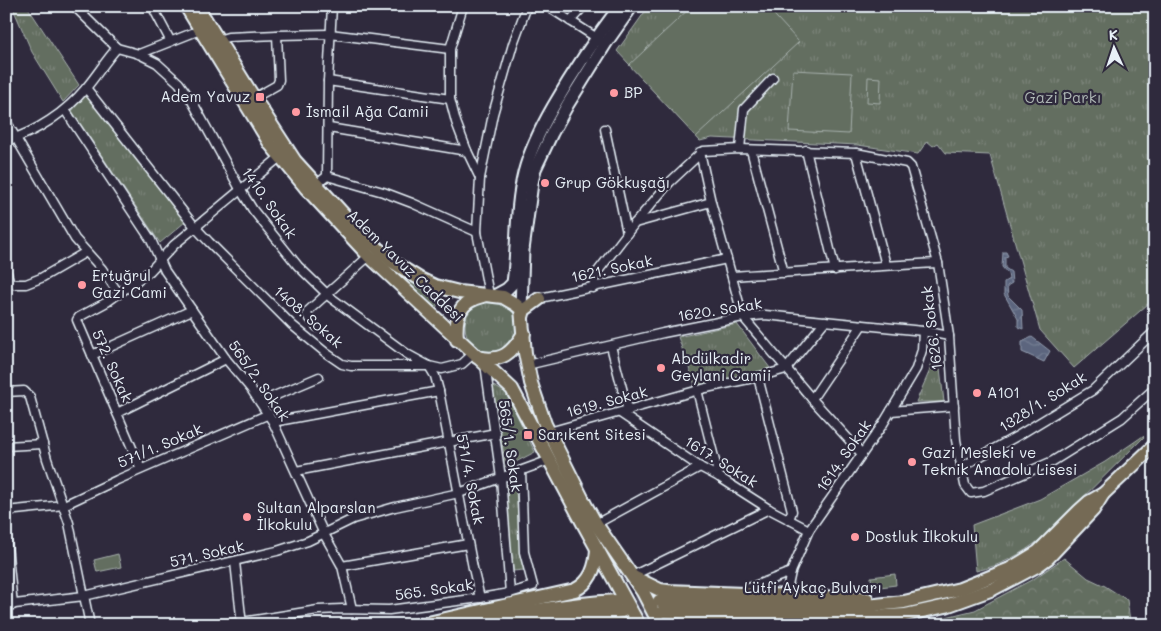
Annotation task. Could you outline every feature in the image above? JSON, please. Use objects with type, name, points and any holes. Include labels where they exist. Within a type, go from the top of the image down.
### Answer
[{"type":"main road","name":"Adem Yavuz Caddesi","points":[[186,6],[280,158],[369,256],[514,393],[639,625]]},
{"type":"main road","name":"Adem Yavuz Caddesi","points":[[197,6],[284,146],[316,185],[391,261],[420,279],[444,289],[496,296],[522,308]]},
{"type":"main road","points":[[457,340],[456,321],[461,309],[470,300],[496,296]]},
{"type":"main road","points":[[539,299],[524,310],[522,308],[528,365],[538,404],[565,466],[596,524],[632,576],[660,625]]},
{"type":"main road","points":[[478,358],[494,359],[506,355],[515,348],[524,333]]},
{"type":"main road","points":[[497,375],[497,368],[506,358],[519,357],[528,365]]},
{"type":"main road","name":"Lütfi Aykaç Bulvarı","points":[[905,615],[852,618],[661,606],[880,606],[925,598],[992,577],[1027,560],[1050,541],[1089,502],[1103,494],[1155,445]]},
{"type":"main road","points":[[866,625],[946,606],[967,599],[993,589],[1031,570],[1048,558],[1099,503],[1103,494]]},
{"type":"main road","points":[[419,625],[575,590],[583,586],[589,579],[596,560],[597,549]]},
{"type":"main road","points":[[632,576],[660,590],[668,591],[890,600],[925,598]]},
{"type":"main road","points":[[462,625],[554,607],[619,606],[516,625]]},
{"type":"main road","points":[[579,625],[610,622],[625,625]]},
{"type":"main road","points":[[680,625],[691,622],[750,625]]},
{"type":"street","name":"1410. Sokak","points":[[74,6],[117,48],[138,54],[157,63],[179,84],[192,101],[240,190],[272,236],[298,266],[326,294],[400,348],[429,366]]},
{"type":"street","points":[[152,6],[170,40]]},
{"type":"street","points":[[316,185],[327,176],[328,82],[332,6]]},
{"type":"street","points":[[462,6],[450,49],[450,99],[466,151],[480,178]]},
{"type":"street","points":[[527,6],[513,44],[493,114],[480,178],[477,232],[480,255],[487,280],[496,296],[513,283],[520,193],[529,156],[542,128],[568,81],[601,40],[632,6]]},
{"type":"street","points":[[547,6],[601,40]]},
{"type":"street","points":[[570,21],[584,6]]},
{"type":"street","points":[[522,308],[523,250],[535,169],[552,133],[620,6]]},
{"type":"street","points":[[138,54],[170,40],[200,30]]},
{"type":"street","points":[[218,40],[228,37],[330,34],[450,49]]},
{"type":"street","points":[[254,98],[277,85],[279,80],[277,35]]},
{"type":"street","points":[[6,141],[15,138],[65,110],[86,88],[117,48]]},
{"type":"street","points":[[740,149],[744,109],[773,78]]},
{"type":"street","points":[[328,82],[450,99]]},
{"type":"street","name":"1408. Sokak","points":[[86,88],[195,226],[292,325],[326,353],[342,364],[362,367],[429,366]]},
{"type":"street","name":"565/2. Sokak","points":[[65,110],[151,240],[164,271],[273,422],[324,534],[342,566],[352,609]]},
{"type":"street","points":[[6,121],[74,239],[102,269],[119,294],[160,261],[195,226],[280,158]]},
{"type":"street","points":[[328,128],[466,151]]},
{"type":"street","points":[[605,129],[627,233]]},
{"type":"street","points":[[593,288],[595,275],[635,223],[670,182],[700,152],[714,149],[806,150],[856,153],[886,265]]},
{"type":"street","points":[[751,150],[784,273]]},
{"type":"street","points":[[806,150],[835,270]]},
{"type":"street","points":[[700,152],[710,202],[743,317],[812,399],[862,454]]},
{"type":"street","name":"1626. Sokak","points":[[856,153],[907,163],[911,167],[938,263],[949,336],[956,440],[965,485],[971,493],[984,491],[1053,461],[1122,418],[1155,388]]},
{"type":"street","points":[[327,176],[383,192],[477,232]]},
{"type":"street","points":[[635,223],[710,202]]},
{"type":"street","points":[[6,270],[8,284],[26,284],[41,278],[86,252]]},
{"type":"street","points":[[317,328],[307,315],[308,311],[369,256]]},
{"type":"street","name":"1621. Sokak","points":[[539,299],[727,259]]},
{"type":"street","points":[[732,276],[938,263]]},
{"type":"street","name":"572. Sokak","points":[[119,294],[77,320],[141,469]]},
{"type":"street","points":[[92,355],[192,310]]},
{"type":"street","name":"1620. Sokak","points":[[528,365],[663,333],[743,317],[765,315],[923,331],[949,336]]},
{"type":"street","points":[[786,369],[825,321]]},
{"type":"street","points":[[812,399],[862,325]]},
{"type":"street","name":"1614. Sokak","points":[[786,596],[792,572],[809,530],[891,411],[916,369],[922,350],[923,331]]},
{"type":"street","name":"1328/1. Sokak","points":[[961,466],[1019,435],[1093,390],[1155,331]]},
{"type":"street","points":[[611,346],[624,412]]},
{"type":"street","points":[[429,366],[442,369],[478,358]]},
{"type":"street","name":"565/1. Sokak","points":[[478,358],[496,434],[502,478],[510,593]]},
{"type":"street","points":[[117,413],[226,359]]},
{"type":"street","name":"571/4. Sokak","points":[[429,366],[435,376],[439,390],[480,598]]},
{"type":"street","name":"1619. Sokak","points":[[549,432],[698,390],[786,369]]},
{"type":"street","points":[[260,402],[319,376]]},
{"type":"street","points":[[758,377],[792,511],[790,520]]},
{"type":"street","points":[[273,422],[439,390]]},
{"type":"street","points":[[698,390],[719,477]]},
{"type":"street","points":[[6,392],[24,391],[30,397],[69,523],[90,625]]},
{"type":"street","points":[[891,411],[954,406]]},
{"type":"street","name":"1617. Sokak","points":[[624,412],[700,467],[769,509],[809,530]]},
{"type":"street","name":"571/1. Sokak","points":[[6,511],[64,505],[141,469],[268,414]]},
{"type":"street","points":[[296,471],[496,434]]},
{"type":"street","points":[[6,446],[43,444]]},
{"type":"street","name":"571. Sokak","points":[[10,605],[84,596],[285,549],[324,534],[353,519],[459,492],[550,460]]},
{"type":"street","points":[[596,524],[700,467]]},
{"type":"street","name":"565. Sokak","points":[[222,625],[318,610],[389,610],[510,593],[533,586],[524,552],[521,471]]},
{"type":"street","points":[[632,576],[769,509]]},
{"type":"street","points":[[6,535],[10,605]]},
{"type":"street","points":[[342,566],[468,544]]},
{"type":"street","points":[[235,562],[242,623]]},
{"type":"street","points":[[748,588],[792,572]]},
{"type":"green space","points":[[12,6],[27,6],[79,85],[63,102],[32,52]]},
{"type":"green space","name":"Gazi Parkı","points":[[649,6],[1155,6],[1155,298],[1074,368],[1040,330],[990,155],[946,153],[938,143],[933,146],[927,141],[918,154],[858,145],[712,138],[700,141],[617,51]]},
{"type":"green space","points":[[692,6],[766,6],[799,42],[696,137],[629,65]]},
{"type":"green space","points":[[793,70],[852,73],[849,134],[789,131]]},
{"type":"green space","points":[[868,77],[881,78],[880,103],[867,102]]},
{"type":"green space","points":[[86,94],[185,222],[160,243],[72,111]]},
{"type":"green space","points":[[400,274],[424,288],[443,294],[436,308],[414,290]]},
{"type":"green space","points":[[491,300],[501,302],[509,308],[515,316],[517,326],[515,336],[509,344],[501,350],[491,352],[481,350],[473,344],[467,336],[465,326],[467,316],[473,308],[481,302]]},
{"type":"green space","points":[[737,324],[770,368],[696,388],[678,337]]},
{"type":"green space","points":[[938,351],[944,402],[916,402],[930,370],[933,352]]},
{"type":"green space","points":[[492,385],[506,393],[535,452],[506,467]]},
{"type":"green space","points":[[1143,436],[1041,539],[1010,559],[976,571],[972,525],[1040,499],[1105,462]]},
{"type":"green space","points":[[515,482],[524,570],[513,571],[505,485]]},
{"type":"green space","points":[[118,554],[121,567],[97,572],[94,560]]},
{"type":"green space","points":[[1064,558],[1088,578],[1127,600],[1130,621],[1155,623],[1155,625],[901,625],[925,622],[975,610],[1035,578]]},
{"type":"green space","points":[[895,574],[896,585],[872,588],[871,577]]},
{"type":"water","points":[[1003,252],[1006,252],[1008,256],[1005,257],[1005,268],[1011,272],[1012,283],[1007,286],[1008,296],[1022,310],[1023,329],[1018,327],[1018,319],[1004,294],[1004,282],[1009,279],[1008,274],[1002,267]]},
{"type":"water","points":[[1032,337],[1050,351],[1044,362],[1022,352],[1022,342]]},
{"type":"tunnel","points":[[617,601],[656,601]]},
{"type":"tunnel","points":[[622,611],[662,611]]},
{"type":"place","name":"BP","points":[[614,93]]},
{"type":"place","name":"Adem Yavuz","points":[[260,97]]},
{"type":"place","name":"İsmail Ağa Camii","points":[[296,112]]},
{"type":"place","name":"Grup Gökkuşağı","points":[[545,183]]},
{"type":"place","name":"Ertuğrul Gazi Cami","points":[[82,285]]},
{"type":"place","name":"Abdülkadir Geylani Camii","points":[[661,368]]},
{"type":"place","name":"A101","points":[[977,393]]},
{"type":"place","name":"Sarıkent Sitesi","points":[[528,435]]},
{"type":"place","name":"Gazi Mesleki ve Teknik Anadolu Lisesi","points":[[912,462]]},
{"type":"place","name":"Sultan Alparslan İlkokulu","points":[[247,517]]},
{"type":"place","name":"Dostluk İlkokulu","points":[[855,537]]}]
